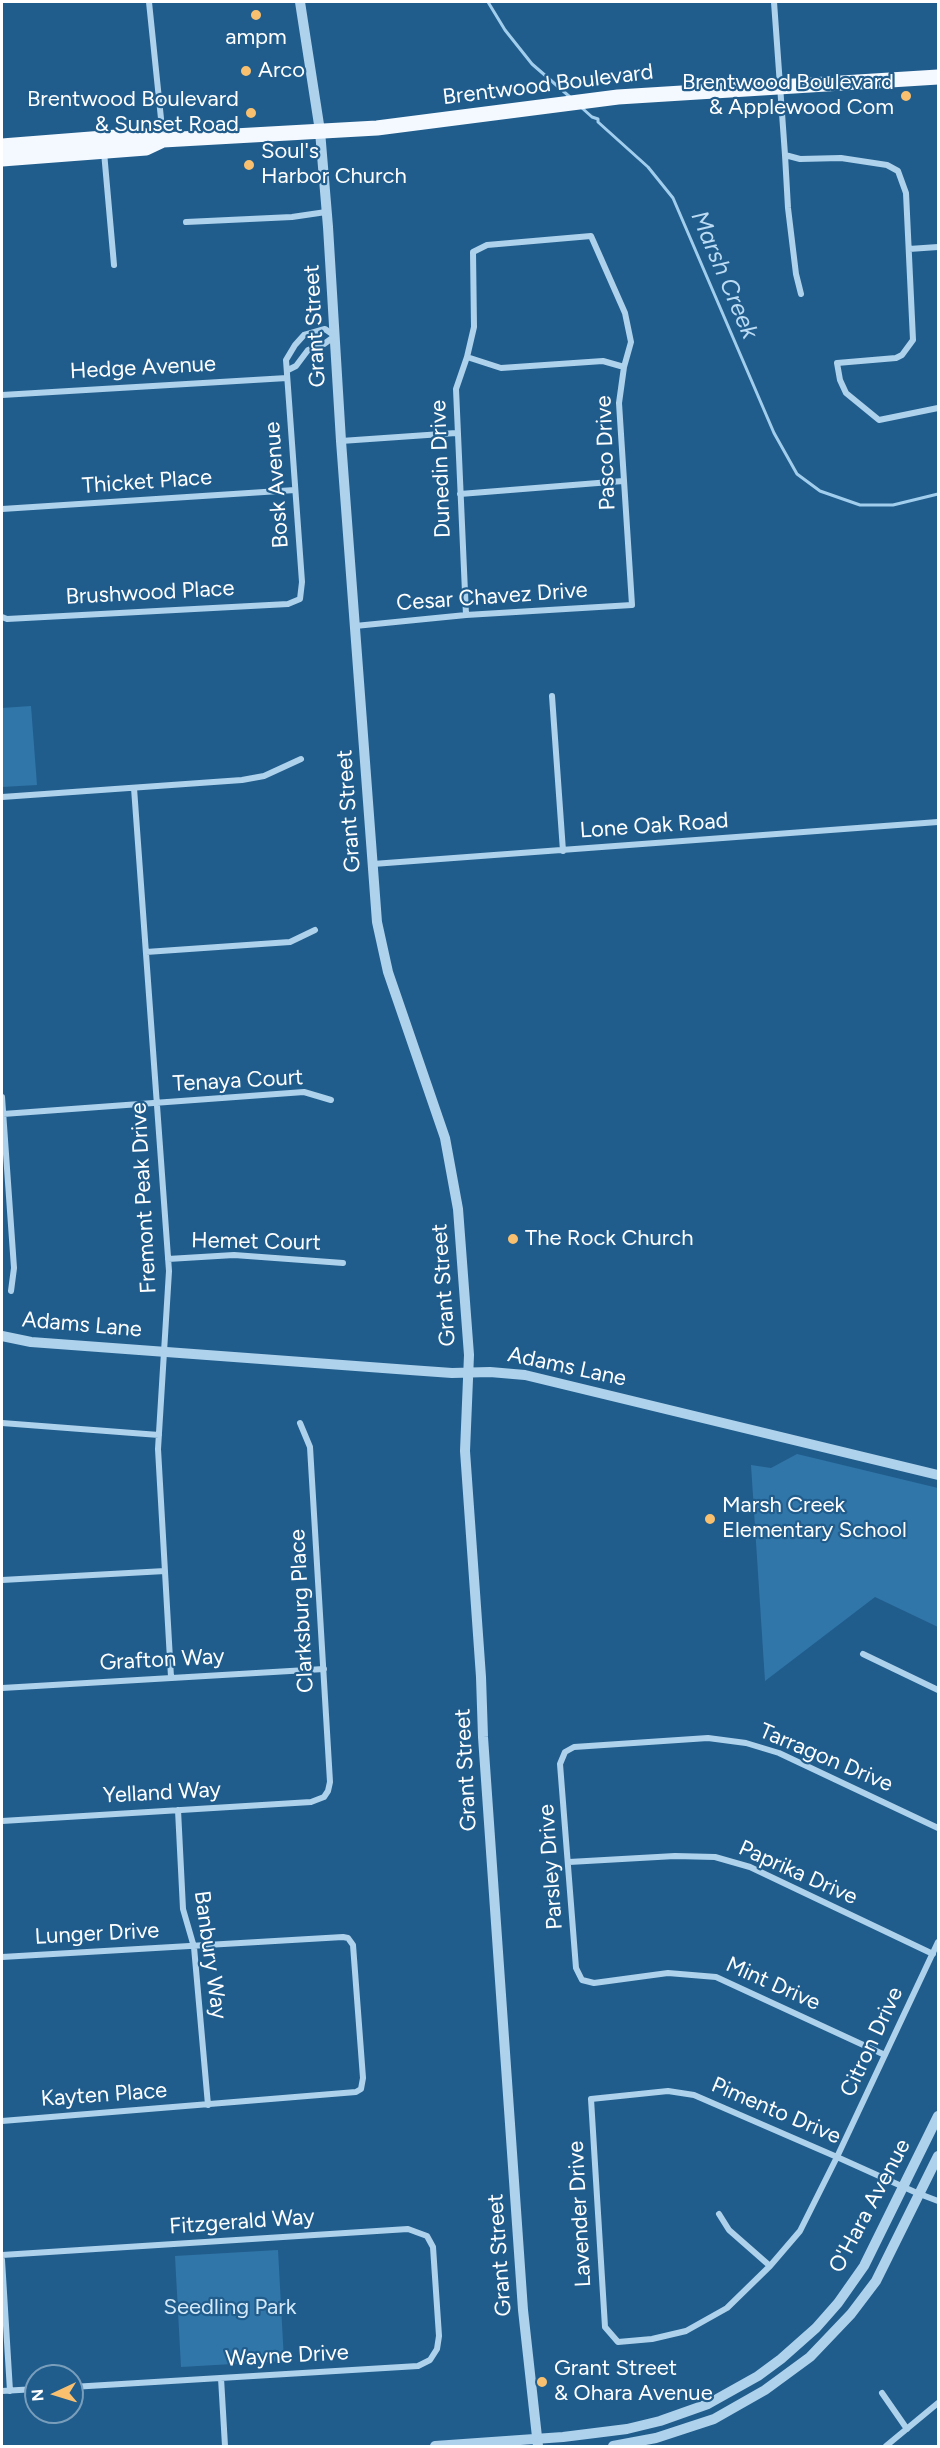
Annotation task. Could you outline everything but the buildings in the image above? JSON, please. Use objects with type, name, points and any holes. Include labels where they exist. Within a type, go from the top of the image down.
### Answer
[{"type":"main road","name":"Brentwood Boulevard","points":[[2,146],[142,135],[163,140],[320,132],[409,124],[596,99],[939,77]]},
{"type":"main road","name":"Brentwood Boulevard","points":[[2,159],[146,148],[163,140]]},
{"type":"street","points":[[149,2],[163,140]]},
{"type":"street","name":"Grant Street","points":[[300,2],[320,132],[377,922],[388,972],[445,1138],[459,1220],[468,1373],[465,1451],[484,1749],[523,2310],[537,2443]]},
{"type":"street","points":[[774,2],[788,208],[796,274],[801,294]]},
{"type":"street","points":[[104,151],[114,265]]},
{"type":"street","points":[[785,155],[800,159],[841,158],[887,165],[898,171],[906,193],[913,340],[902,355],[896,358],[837,363],[840,380],[846,393],[879,420],[939,408]]},
{"type":"street","points":[[186,222],[292,217],[326,212]]},
{"type":"street","name":"Dunedin Drive","points":[[466,615],[456,433],[456,389],[474,327],[473,252],[487,245],[591,236]]},
{"type":"street","name":"Pasco Drive","points":[[591,236],[625,313],[631,342],[624,366],[619,403],[632,605]]},
{"type":"street","points":[[909,249],[939,247]]},
{"type":"street","name":"Bosk Avenue","points":[[300,599],[302,582],[286,360],[304,335],[325,329],[335,336]]},
{"type":"street","points":[[288,369],[296,366],[308,350],[324,344],[335,336]]},
{"type":"street","points":[[467,357],[501,368],[603,361],[624,366]]},
{"type":"street","name":"Hedge Avenue","points":[[2,394],[287,378]]},
{"type":"street","points":[[341,441],[456,433]]},
{"type":"street","points":[[460,494],[623,481]]},
{"type":"street","name":"Thicket Place","points":[[2,509],[296,490]]},
{"type":"street","name":"Brushwood Place","points":[[2,617],[8,619],[288,604],[300,599]]},
{"type":"street","name":"Cesar Chavez Drive","points":[[355,626],[466,615],[632,605]]},
{"type":"street","points":[[552,696],[563,851]]},
{"type":"street","points":[[2,797],[242,780],[264,776],[302,759]]},
{"type":"street","name":"Fremont Peak Drive","points":[[134,788],[168,1259],[159,1435],[171,1677]]},
{"type":"street","name":"Lone Oak Road","points":[[372,864],[939,822]]},
{"type":"street","points":[[146,952],[290,942],[315,930]]},
{"type":"street","name":"Tenaya Court","points":[[3,1114],[304,1092],[331,1100]]},
{"type":"street","points":[[2,1097],[14,1268],[11,1291]]},
{"type":"street","name":"Hemet Court","points":[[168,1259],[234,1255],[343,1263]]},
{"type":"street","name":"Adams Lane","points":[[2,1336],[31,1342],[468,1373],[490,1372],[542,1379],[939,1474]]},
{"type":"street","points":[[2,1423],[159,1435]]},
{"type":"street","name":"Clarksburg Place","points":[[300,1423],[310,1447],[330,1782],[324,1797]]},
{"type":"street","points":[[2,1580],[165,1571]]},
{"type":"street","points":[[863,1654],[939,1690]]},
{"type":"street","name":"Grafton Way","points":[[2,1688],[324,1669]]},
{"type":"street","name":"Tarragon Drive","points":[[560,1764],[565,1752],[574,1747],[708,1738],[746,1743],[779,1753],[939,1828]]},
{"type":"street","name":"Parsley Drive","points":[[560,1764],[576,1968]]},
{"type":"street","name":"Yelland Way","points":[[2,1821],[311,1802],[324,1797]]},
{"type":"street","name":"Banbury Way","points":[[178,1810],[183,1909],[194,1947],[208,2105]]},
{"type":"street","name":"Paprika Drive","points":[[569,1862],[675,1856],[715,1857],[750,1867],[933,1954]]},
{"type":"street","name":"Lunger Drive","points":[[2,1957],[343,1937],[352,1942],[363,2078],[361,2089],[356,2092],[208,2105]]},
{"type":"street","name":"Citron Drive","points":[[604,2327],[618,2342],[652,2339],[686,2331],[727,2308],[770,2266],[800,2231],[939,1942]]},
{"type":"street","name":"Mint Drive","points":[[576,1968],[582,1980],[594,1983],[668,1973],[716,1977],[885,2055]]},
{"type":"street","name":"Pimento Drive","points":[[591,2099],[668,2091],[694,2095],[939,2201]]},
{"type":"street","name":"Lavender Drive","points":[[591,2099],[604,2327]]},
{"type":"street","name":"Kayten Place","points":[[2,2121],[208,2105]]},
{"type":"street","name":"O'Hara Avenue","points":[[435,2446],[537,2443],[627,2429],[660,2421],[708,2404],[758,2376],[801,2342],[838,2304],[864,2266],[939,2116]]},
{"type":"street","name":"O'Hara Avenue","points":[[613,2446],[656,2439],[714,2419],[788,2376],[829,2340],[870,2289],[939,2156]]},
{"type":"street","points":[[719,2214],[729,2230],[770,2266]]},
{"type":"street","name":"Fitzgerald Way","points":[[2,2255],[408,2229],[427,2236],[433,2247],[436,2290]]},
{"type":"street","points":[[2,2260],[10,2391]]},
{"type":"street","name":"Wayne Drive","points":[[84,2386],[418,2366],[430,2360],[437,2349],[439,2336],[436,2290]]},
{"type":"street","points":[[221,2378],[225,2446]]},
{"type":"street","points":[[2,2391],[24,2390]]},
{"type":"street","points":[[882,2393],[907,2429]]},
{"type":"street","points":[[886,2446],[939,2403]]},
{"type":"green space","points":[[31,706],[37,785],[2,787],[2,708]]},
{"type":"green space","points":[[797,1454],[938,1488],[938,1627],[875,1597],[765,1681],[751,1465],[771,1468]]},
{"type":"green space","name":"Seedling Park","points":[[278,2250],[284,2361],[181,2367],[175,2256]]},
{"type":"waterway","name":"Marsh Creek","points":[[488,2],[505,30],[532,64],[570,97]]},
{"type":"waterway","name":"Marsh Creek","points":[[582,108],[598,119],[598,122],[648,167],[673,198],[774,433],[797,474],[820,491],[860,505],[893,505],[938,494]]},
{"type":"place","name":"ampm","points":[[256,15]]},
{"type":"place","name":"Arco","points":[[246,71]]},
{"type":"place","name":"Brentwood Boulevard & Applewood Com","points":[[906,96]]},
{"type":"place","name":"Brentwood Boulevard & Sunset Road","points":[[251,113]]},
{"type":"place","name":"Soul's Harbor Church","points":[[249,165]]},
{"type":"place","name":"The Rock Church","points":[[513,1239]]},
{"type":"place","name":"Marsh Creek Elementary School","points":[[710,1519]]},
{"type":"place","name":"Grant Street & Ohara Avenue","points":[[542,2382]]}]
